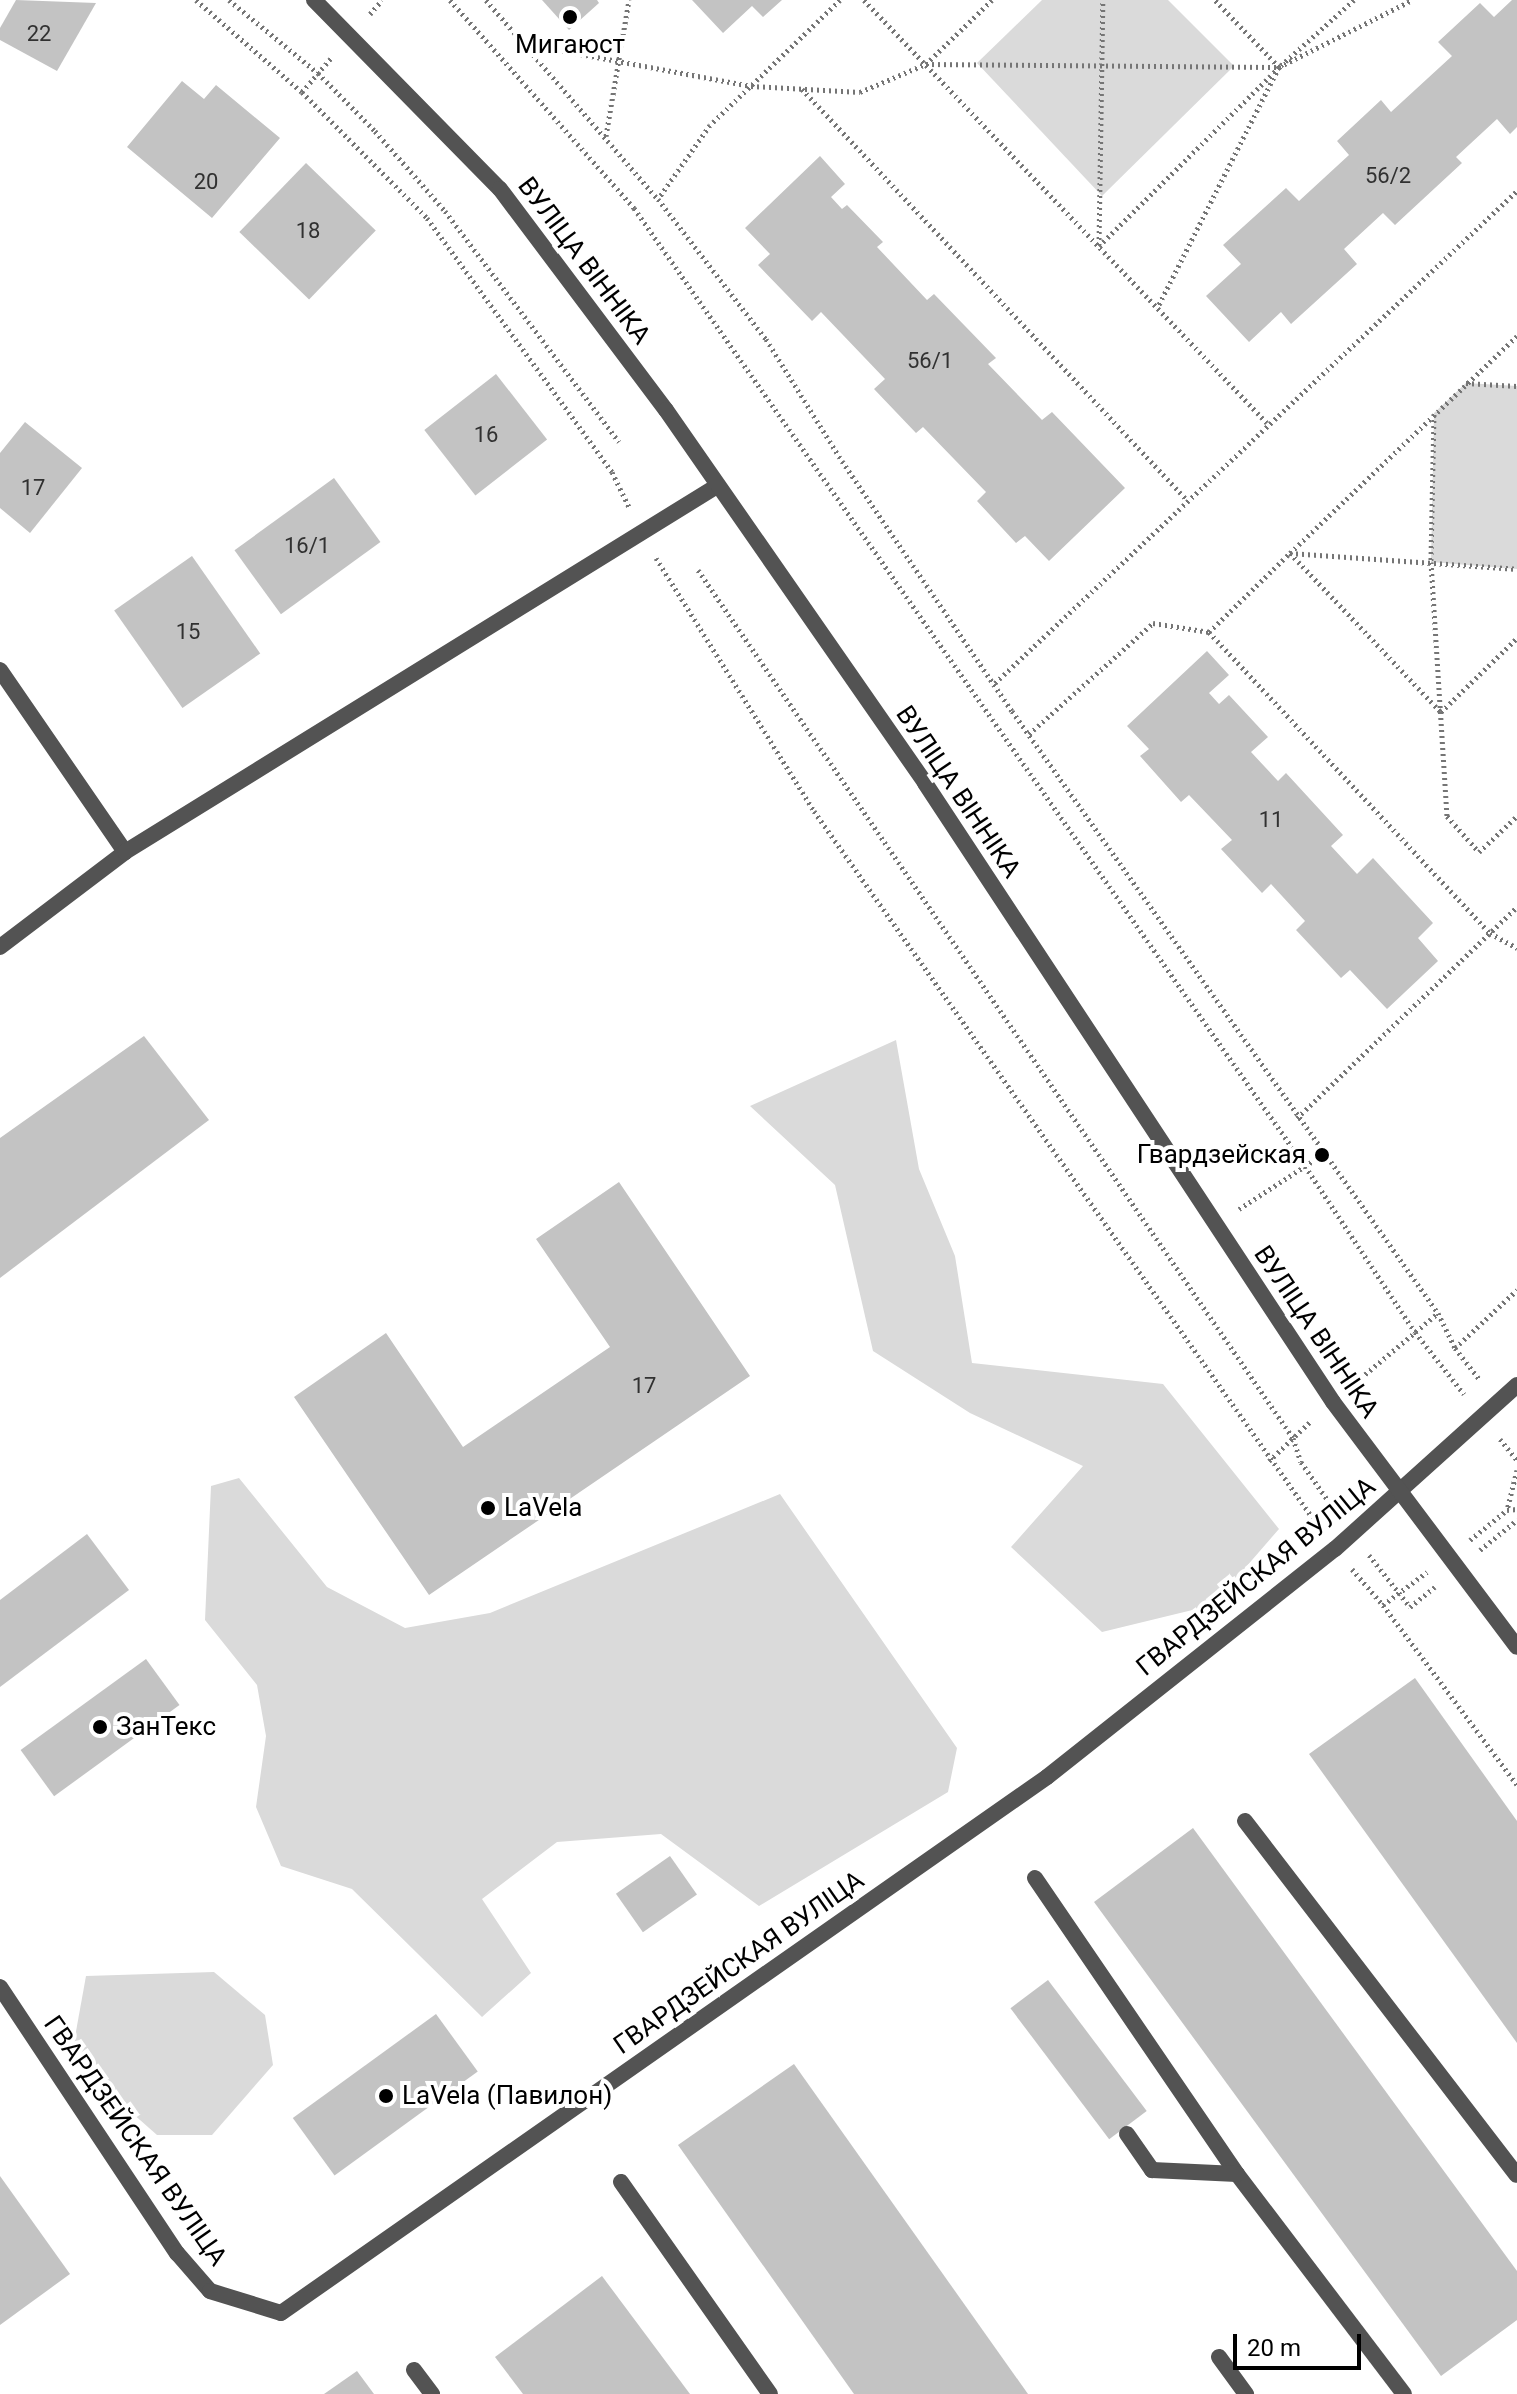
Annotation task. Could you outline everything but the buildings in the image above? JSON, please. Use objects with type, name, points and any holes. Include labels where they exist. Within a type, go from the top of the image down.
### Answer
[{"type":"street","name":"ВУЛІЦА ВІННІКА","points":[[314,0],[500,189],[717,486],[925,783],[1333,1402],[1517,1647]]},
{"type":"street","points":[[0,947],[125,852],[717,486]]},
{"type":"street","points":[[0,670],[125,852]]},
{"type":"street","name":"ГВАРДЗЕЙСКАЯ ВУЛІЦА","points":[[0,1987],[185,2262],[210,2291],[281,2313],[1047,1777],[1335,1549],[1517,1385]]},
{"type":"street","points":[[1245,1821],[1517,2175]]},
{"type":"street","points":[[1035,1878],[1237,2174],[1404,2394]]},
{"type":"street","points":[[1127,2134],[1152,2170],[1237,2174]]},
{"type":"street","points":[[621,2182],[770,2394]]},
{"type":"street","points":[[1219,2357],[1246,2394]]},
{"type":"street","points":[[414,2370],[432,2394]]},
{"type":"path","points":[[196,0],[302,92],[427,218],[612,472],[642,534],[814,811],[1335,1549]]},
{"type":"path","points":[[229,0],[318,73],[385,143],[526,314],[619,442]]},
{"type":"path","points":[[450,0],[634,208],[1305,1166],[1415,1332],[1517,1460]]},
{"type":"path","points":[[486,0],[658,199],[766,339],[842,461],[1322,1155],[1438,1313],[1455,1348],[1517,1290]]},
{"type":"path","points":[[606,137],[629,0]]},
{"type":"path","points":[[658,199],[710,125],[840,0]]},
{"type":"path","points":[[864,0],[1267,423]]},
{"type":"path","points":[[527,44],[751,86],[860,92],[926,64],[992,0]]},
{"type":"path","points":[[1099,246],[1103,0]]},
{"type":"path","points":[[1215,0],[1279,67]]},
{"type":"path","points":[[1099,246],[1279,67],[1354,0]]},
{"type":"path","points":[[926,64],[1279,67],[1412,0]]},
{"type":"path","points":[[1157,308],[1279,67]]},
{"type":"path","points":[[802,89],[1187,500]]},
{"type":"path","points":[[995,683],[1267,423],[1517,191]]},
{"type":"path","points":[[1209,632],[1517,336]]},
{"type":"path","points":[[1466,383],[1517,386]]},
{"type":"path","points":[[1434,413],[1431,562],[1447,816],[1479,852],[1517,816]]},
{"type":"path","points":[[1290,553],[1517,569]]},
{"type":"path","points":[[1290,553],[1441,712]]},
{"type":"path","points":[[698,570],[1293,1438],[1301,1462],[1410,1607],[1517,1520]]},
{"type":"path","points":[[1029,734],[1153,623],[1209,632],[1490,933],[1517,948]]},
{"type":"path","points":[[1441,712],[1517,638]]},
{"type":"path","points":[[1297,1118],[1517,907]]},
{"type":"path","points":[[1215,1224],[1322,1155]]},
{"type":"path","points":[[1517,1470],[1507,1510],[1517,1509]]},
{"type":"path","points":[[1383,1605],[1517,1785]]},
{"type":"shaded area","points":[[1042,0],[1168,0],[1234,66],[1102,196],[977,63]]},
{"type":"shaded area","points":[[1466,383],[1517,386],[1517,569],[1431,562],[1434,413]]},
{"type":"shaded area","points":[[896,1040],[919,1169],[955,1256],[972,1363],[1163,1384],[1279,1529],[1213,1605],[1102,1632],[1011,1547],[1083,1466],[970,1413],[873,1351],[835,1185],[750,1106]]},
{"type":"shaded area","points":[[239,1478],[327,1587],[405,1628],[490,1613],[780,1494],[957,1748],[948,1792],[759,1906],[661,1834],[557,1842],[482,1899],[531,1973],[482,2017],[352,1889],[281,1866],[256,1807],[266,1736],[257,1685],[205,1620],[211,1486]]},
{"type":"shaded area","points":[[214,1972],[265,2015],[273,2065],[212,2135],[157,2135],[71,2059],[86,1976]]},
{"type":"place","name":"Мигаюст","points":[[570,17]]},
{"type":"place","name":"Гвардзейская","points":[[1322,1155]]},
{"type":"place","name":"LaVela","points":[[488,1508]]},
{"type":"place","name":"ЗанТекс","points":[[100,1727]]},
{"type":"place","name":"LaVela (Павилон)","points":[[386,2096]]}]
